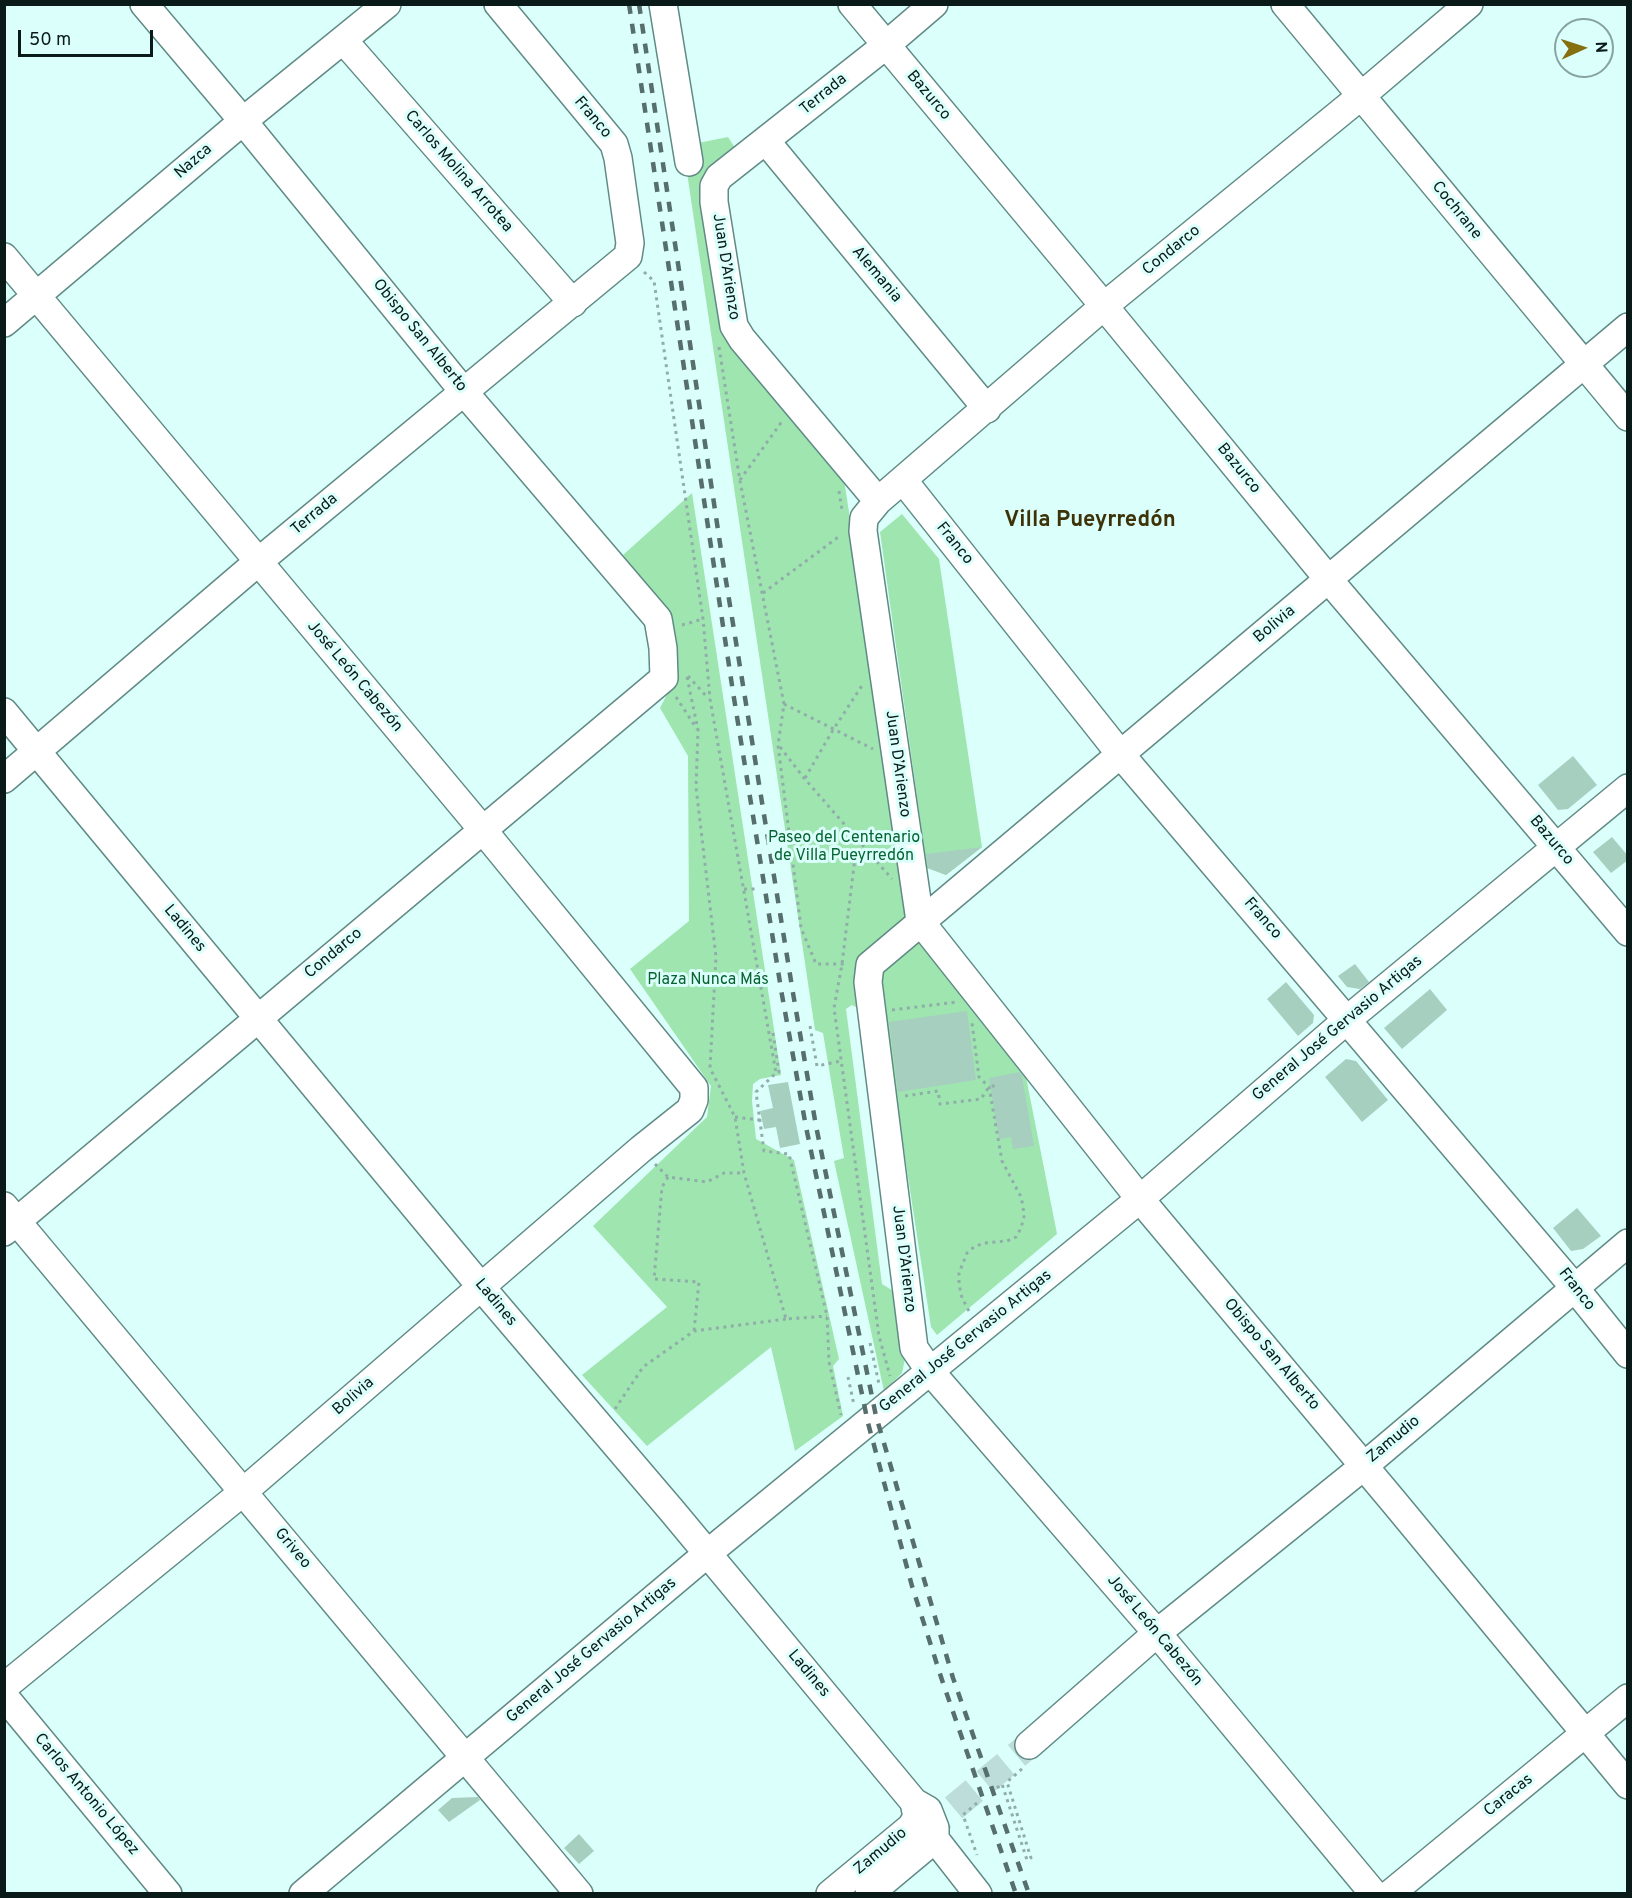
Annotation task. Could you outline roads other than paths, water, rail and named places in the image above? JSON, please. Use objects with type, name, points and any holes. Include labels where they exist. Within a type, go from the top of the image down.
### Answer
[{"type":"street","name":"Obispo San Alberto","points":[[144,4],[243,120],[464,392],[658,620],[663,648],[664,678]]},
{"type":"street","name":"Nazca","points":[[4,323],[243,120],[344,41],[387,4]]},
{"type":"street","name":"Franco","points":[[498,4],[614,144],[630,243],[628,255]]},
{"type":"street","points":[[663,4],[689,162]]},
{"type":"street","name":"Bazurco","points":[[852,4],[1329,580],[1628,932]]},
{"type":"street","name":"Terrada","points":[[714,186],[719,177],[934,4]]},
{"type":"street","name":"Cochrane","points":[[1285,4],[1582,365],[1628,417]]},
{"type":"street","name":"Condarco","points":[[878,501],[1104,306],[1361,96],[1469,4]]},
{"type":"street","name":"Carlos Molina Arrotea","points":[[344,41],[573,303]]},
{"type":"street","name":"Alemania","points":[[766,141],[987,409]]},
{"type":"street","name":"Juan D’Arienzo","points":[[714,186],[714,202],[734,326],[742,339],[878,501],[864,518],[863,531],[920,921],[870,965],[868,982],[914,1348],[930,1371]]},
{"type":"street","name":"Terrada","points":[[4,779],[258,562],[573,303],[628,255]]},
{"type":"street","name":"José León Cabezón","points":[[4,257],[482,829],[694,1088],[694,1100]]},
{"type":"street","name":"Bolivia","points":[[920,921],[1121,755],[1628,327]]},
{"type":"street","name":"Franco","points":[[903,480],[1121,755],[1348,1019],[1628,1354]]},
{"type":"street","name":"Condarco","points":[[9,1219],[259,1018],[664,678]]},
{"type":"street","name":"Ladines","points":[[4,712],[482,1288],[708,1553],[914,1802],[928,1810],[935,1828],[928,1836],[978,1893]]},
{"type":"street","name":"General José Gervasio Artigas","points":[[303,1893],[708,1553],[1140,1199],[1348,1019],[1628,788]]},
{"type":"street","name":"Obispo San Alberto","points":[[920,921],[976,1009],[1140,1199],[1628,1785]]},
{"type":"street","name":"Bolivia","points":[[4,1687],[243,1492],[641,1149],[690,1110],[694,1100]]},
{"type":"street","name":"Griveo","points":[[9,1219],[243,1492],[579,1893]]},
{"type":"street","name":"Zamudio","points":[[1031,1751],[1022,1757],[1017,1747],[1018,1737],[1129,1643],[1157,1633],[1364,1466],[1628,1243]]},
{"type":"street","name":"José León Cabezón","points":[[930,1371],[1157,1633],[1374,1893]]},
{"type":"street","name":"Carlos Antonio López","points":[[4,1696],[168,1893]]},
{"type":"street","name":"Caracas","points":[[1390,1893],[1628,1698]]},
{"type":"street","name":"Zamudio","points":[[830,1893],[911,1827],[917,1817],[914,1802]]},
{"type":"street","name":"Zamudio","points":[[851,1893],[928,1836]]},
{"type":"street","name":"Zamudio","points":[[869,1893],[928,1836]]},
{"type":"tunnel","points":[[922,1834],[1029,1745]]},
{"type":"railway","points":[[629,4],[733,692],[782,995],[806,1127],[868,1423],[912,1586],[1016,1894]]},
{"type":"railway","points":[[639,4],[721,550],[816,1126],[876,1416],[953,1678],[1029,1894]]},
{"type":"district","name":"Villa Pueyrredón","points":[[1090,522]]},
{"type":"park label","name":"Paseo del Centenario de Villa Pueyrredón","points":[[844,848]]},
{"type":"park label","name":"Plaza Nunca Más","points":[[708,981]]}]
